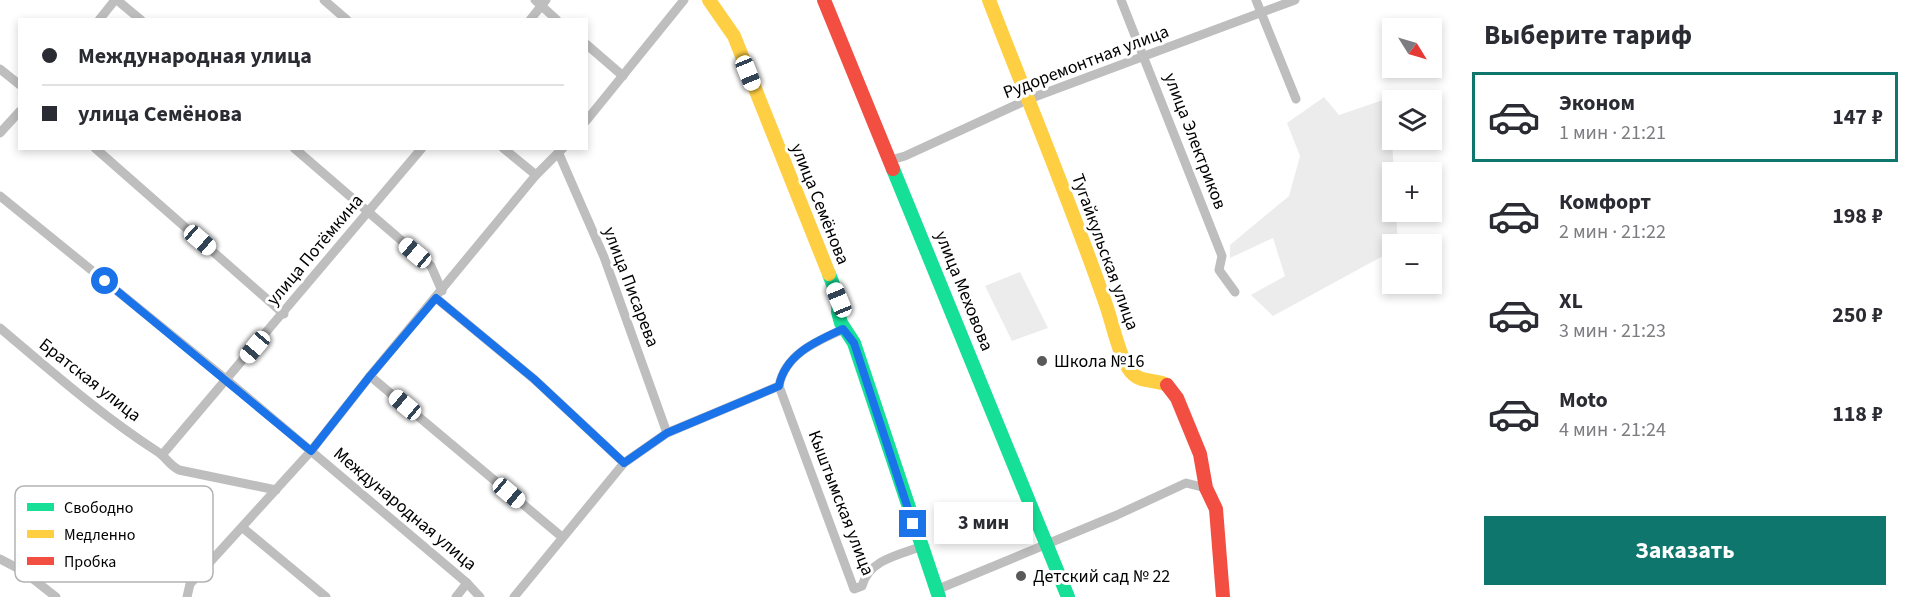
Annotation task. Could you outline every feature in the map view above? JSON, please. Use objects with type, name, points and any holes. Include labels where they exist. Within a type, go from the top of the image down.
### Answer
[{"type":"street","points":[[101,18],[116,0],[138,18]]},
{"type":"street","points":[[324,0],[345,18]]},
{"type":"street","points":[[588,118],[684,0]]},
{"type":"street","name":"улица Семёнова","points":[[709,0],[734,36],[839,300],[836,309],[843,329],[854,343],[937,593]]},
{"type":"street","name":"улица Меховова","points":[[824,0],[1068,597]]},
{"type":"street","name":"Тугайкульская улица","points":[[990,0],[1029,99],[1125,362],[1132,374],[1141,379],[1160,381],[1169,387],[1177,398],[1200,454],[1206,488],[1216,509],[1223,597]]},
{"type":"street","name":"улица Электриков","points":[[1121,0],[1222,256],[1220,270],[1235,292]]},
{"type":"street","points":[[1256,0],[1296,99]]},
{"type":"street","name":"Рудоремонтная улица","points":[[891,160],[906,156],[1029,99],[1145,58],[1295,0]]},
{"type":"street","points":[[531,18],[541,2],[555,18]]},
{"type":"street","points":[[588,46],[623,76]]},
{"type":"street","points":[[0,69],[18,83]]},
{"type":"street","points":[[0,133],[18,113]]},
{"type":"street","points":[[97,150],[284,314]]},
{"type":"street","points":[[296,150],[431,266],[439,294],[624,463]]},
{"type":"street","name":"улица Потёмкина","points":[[162,455],[284,314],[420,150]]},
{"type":"street","points":[[505,150],[536,175]]},
{"type":"street","points":[[213,560],[311,451],[536,175],[561,151]]},
{"type":"street","name":"улица Писарева","points":[[561,151],[604,257],[667,433]]},
{"type":"street","name":"Международная улица","points":[[0,196],[227,380],[467,583],[480,597]]},
{"type":"street","name":"Братская улица","points":[[0,328],[179,470],[276,490]]},
{"type":"street","points":[[514,597],[624,463],[667,433],[779,386],[782,373],[791,361],[814,342],[843,329]]},
{"type":"street","points":[[370,376],[562,537]]},
{"type":"street","name":"Кыштымская улица","points":[[779,386],[854,589],[862,586],[865,574],[880,562],[920,547]]},
{"type":"street","points":[[937,593],[1186,483],[1206,488]]},
{"type":"street","points":[[243,528],[326,597]]},
{"type":"street","points":[[0,559],[15,567]]},
{"type":"street","points":[[37,582],[56,597]]},
{"type":"street","points":[[187,597],[192,582]]},
{"type":"street","points":[[456,597],[467,583]]},
{"type":"shaded area","points":[[1324,97],[1339,115],[1382,100],[1382,150],[1393,150],[1393,162],[1382,162],[1382,222],[1397,222],[1397,234],[1382,234],[1382,256],[1273,316],[1251,295],[1285,276],[1273,238],[1230,258],[1230,245],[1289,196],[1300,156],[1287,123]]},
{"type":"shaded area","points":[[1020,272],[1048,328],[1012,341],[985,286]]},
{"type":"traffic: fast","points":[[893,169],[1068,597]]},
{"type":"traffic: fast","points":[[829,274],[839,300],[838,312],[841,323],[854,343],[939,597]]},
{"type":"traffic: slow","points":[[709,0],[734,36],[829,274]]},
{"type":"traffic: slow","points":[[989,0],[1078,226],[1124,361],[1137,377],[1167,385]]},
{"type":"traffic: jam","points":[[824,0],[893,169]]},
{"type":"traffic: jam","points":[[1167,385],[1177,398],[1200,454],[1206,488],[1216,509],[1223,597]]},
{"type":"place","name":"Школа №16","points":[[1042,361]]},
{"type":"place","name":"Детский сад № 22","points":[[1021,576]]},
{"type":"route","points":[[105,281],[311,451],[436,298],[534,379],[624,463],[667,433],[779,386],[782,373],[791,361],[814,342],[843,329],[854,343],[913,524]]}]
